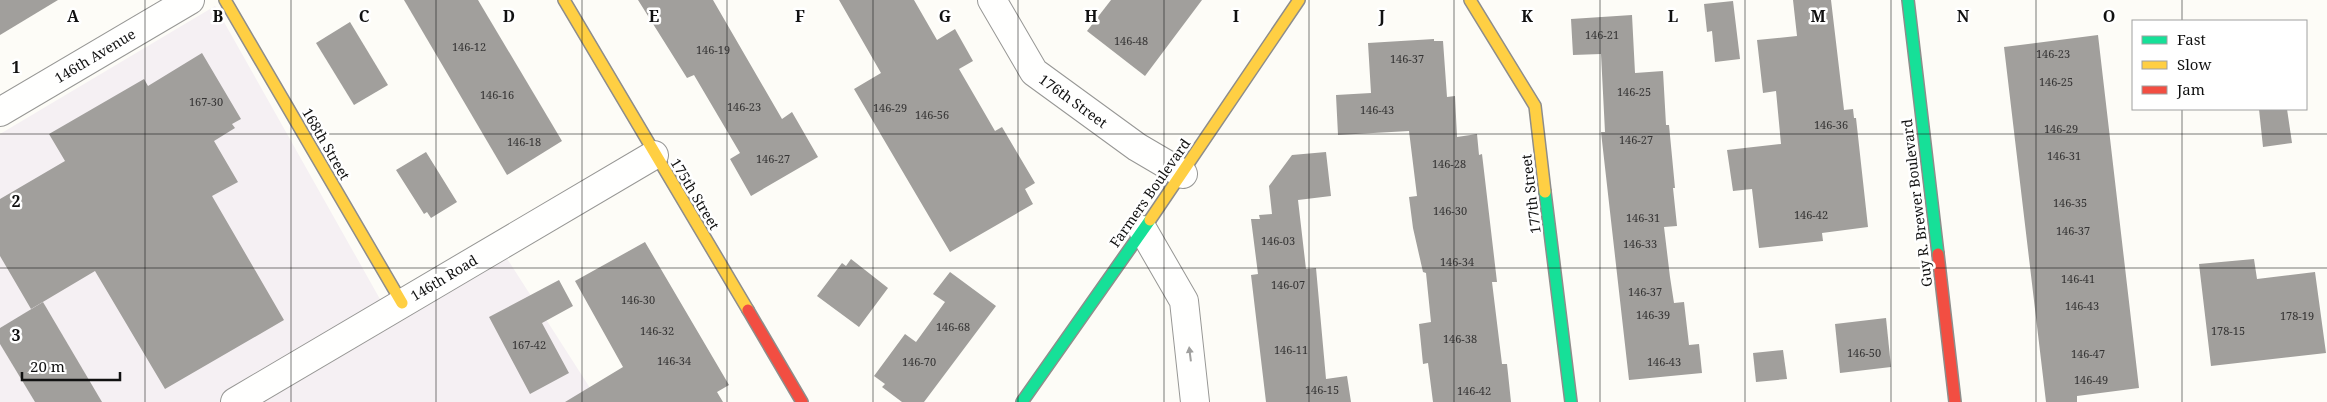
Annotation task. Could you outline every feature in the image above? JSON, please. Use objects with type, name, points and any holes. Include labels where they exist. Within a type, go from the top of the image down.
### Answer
[{"type":"street","name":"146th Avenue","points":[[0,112],[190,0]]},
{"type":"street","name":"168th Street","points":[[224,0],[402,303]]},
{"type":"street","name":"175th Street","points":[[564,0],[654,155],[802,402]]},
{"type":"street","name":"176th Street","points":[[992,0],[1034,72],[1138,147],[1182,174]]},
{"type":"street","name":"Farmers Boulevard","points":[[1022,402],[1182,174],[1299,0]]},
{"type":"street","name":"177th Street","points":[[1470,0],[1536,106],[1571,402]]},
{"type":"street","name":"Guy R. Brewer Boulevard","points":[[1908,0],[1955,402]]},
{"type":"street","name":"146th Road","points":[[235,402],[654,155]]},
{"type":"street","points":[[1143,230],[1184,301],[1195,402]]},
{"type":"shaded area","points":[[215,6],[394,324],[506,257],[599,402],[0,402],[0,134]]},
{"type":"building","points":[[0,0],[58,0],[0,35]]},
{"type":"building","points":[[404,0],[478,0],[562,141],[507,175]]},
{"type":"building","points":[[638,0],[713,0],[782,119],[792,112],[818,157],[751,196],[730,159],[740,153],[694,75],[687,78]]},
{"type":"building","points":[[839,0],[914,0],[937,40],[955,29],[973,61],[959,69],[995,131],[1002,127],[1035,183],[1025,189],[1033,204],[950,252],[854,89],[881,73]]},
{"type":"building","points":[[1111,0],[1202,0],[1145,76],[1087,31]]},
{"type":"building","points":[[1793,0],[1831,0],[1844,110],[1853,109],[1854,118],[1856,118],[1868,227],[1822,233],[1823,241],[1759,248],[1752,189],[1733,191],[1727,150],[1781,144],[1776,91],[1763,93],[1757,40],[1797,36]]},
{"type":"building","points":[[1733,1],[1740,59],[1715,62],[1712,31],[1707,32],[1704,4]]},
{"type":"building","points":[[1632,15],[1635,73],[1663,71],[1666,125],[1669,125],[1677,226],[1664,227],[1670,277],[1674,303],[1684,302],[1689,345],[1699,344],[1702,373],[1629,380],[1601,132],[1605,132],[1601,54],[1573,55],[1571,19]]},
{"type":"building","points":[[350,22],[388,85],[354,105],[316,43]]},
{"type":"building","points":[[2098,35],[2139,388],[2077,396],[2077,402],[2046,402],[2004,47]]},
{"type":"building","points":[[1434,39],[1434,41],[1443,41],[1447,97],[1455,96],[1457,137],[1477,134],[1479,155],[1482,154],[1497,282],[1492,282],[1502,364],[1507,364],[1511,402],[1433,402],[1428,363],[1423,364],[1419,324],[1431,322],[1426,273],[1423,272],[1413,228],[1409,197],[1417,196],[1409,131],[1338,135],[1336,95],[1371,93],[1368,43]]},
{"type":"building","points":[[202,53],[241,119],[232,124],[235,128],[214,141],[238,182],[212,196],[284,320],[165,389],[95,271],[31,309],[0,256],[0,199],[65,161],[49,134],[144,79],[148,86]]},
{"type":"building","points":[[2259,110],[2287,110],[2292,143],[2263,147]]},
{"type":"building","points":[[426,152],[457,202],[431,218],[427,212],[424,214],[396,170]]},
{"type":"building","points":[[1326,152],[1331,196],[1298,200],[1306,269],[1316,268],[1326,379],[1347,376],[1351,402],[1266,402],[1251,275],[1258,274],[1251,219],[1260,219],[1259,215],[1272,214],[1269,186],[1292,155]]},
{"type":"building","points":[[645,242],[729,385],[717,392],[723,402],[565,402],[623,367],[575,281]]},
{"type":"building","points":[[851,259],[888,288],[859,327],[817,296],[842,263],[846,266]]},
{"type":"building","points":[[2254,259],[2257,279],[2315,272],[2326,353],[2211,366],[2199,264]]},
{"type":"building","points":[[950,272],[996,306],[924,402],[902,402],[882,387],[885,384],[874,376],[905,334],[916,342],[945,302],[933,294]]},
{"type":"building","points":[[559,280],[573,306],[542,323],[569,373],[530,394],[489,317]]},
{"type":"building","points":[[43,302],[102,402],[35,402],[0,344],[0,328]]},
{"type":"building","points":[[1886,318],[1891,367],[1840,373],[1835,324]]},
{"type":"building","points":[[1783,350],[1787,379],[1756,382],[1753,353]]},
{"type":"traffic: fast","points":[[1908,0],[1938,254]]},
{"type":"traffic: fast","points":[[1545,192],[1571,402]]},
{"type":"traffic: fast","points":[[1022,402],[1150,220]]},
{"type":"traffic: slow","points":[[225,0],[402,303]]},
{"type":"traffic: slow","points":[[564,0],[748,310]]},
{"type":"traffic: slow","points":[[1150,220],[1299,0]]},
{"type":"traffic: slow","points":[[1470,0],[1535,106],[1545,192]]},
{"type":"traffic: jam","points":[[1938,254],[1955,402]]},
{"type":"traffic: jam","points":[[748,310],[802,402]]}]
